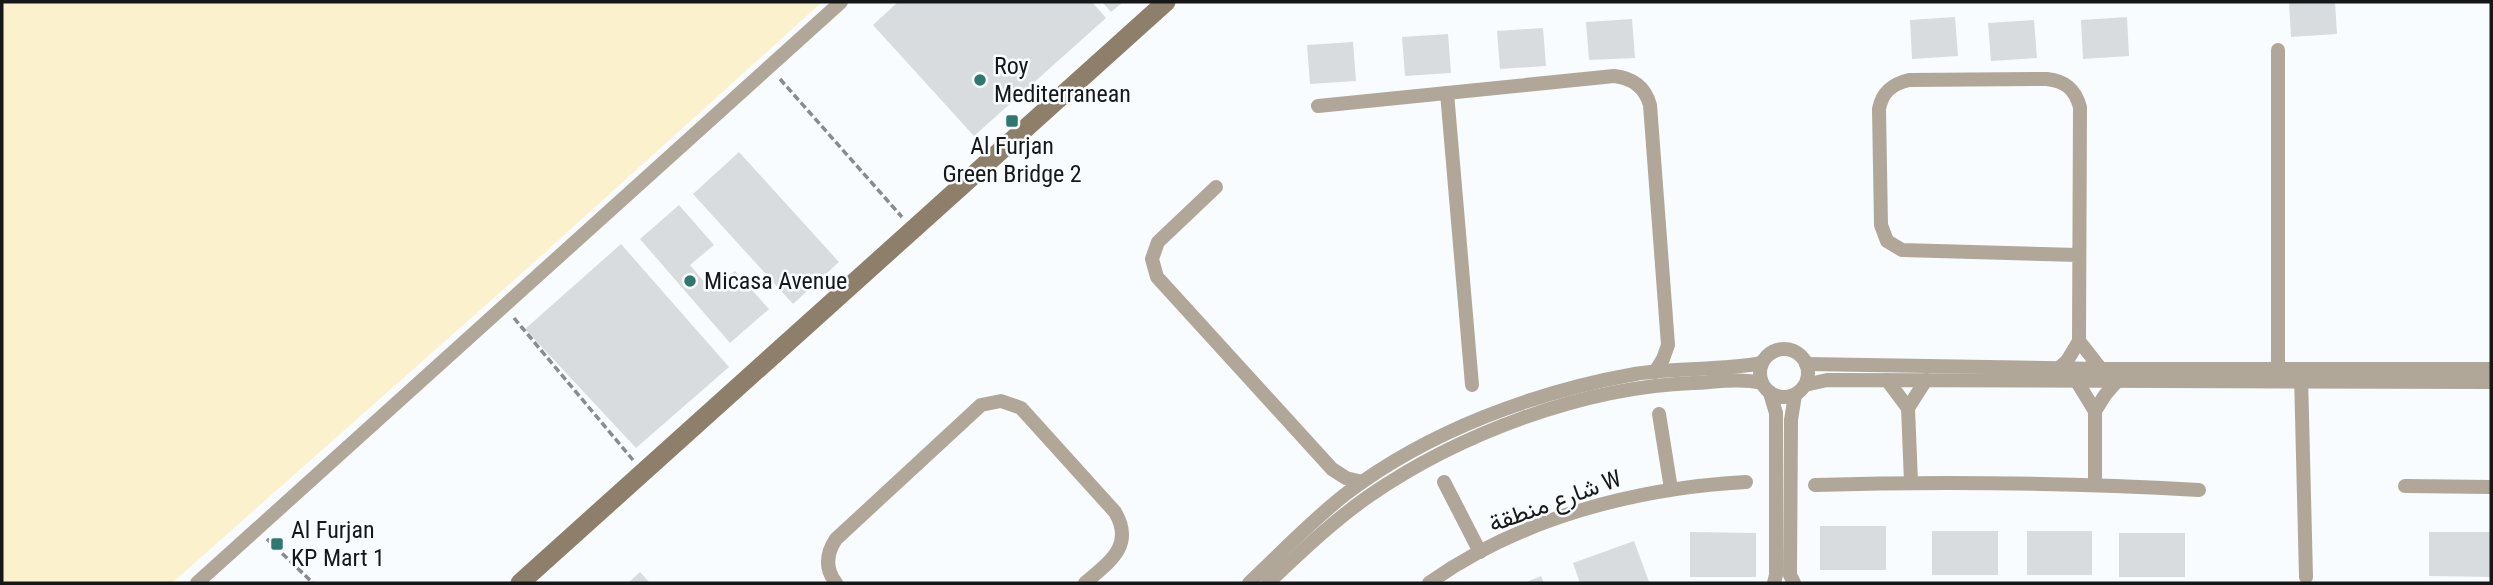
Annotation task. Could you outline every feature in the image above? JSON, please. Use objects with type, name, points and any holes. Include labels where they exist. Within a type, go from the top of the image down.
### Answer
[{"type":"street","points":[[197,583],[841,2]]},
{"type":"street","points":[[520,583],[1166,2]]},
{"type":"street","points":[[2278,50],[2278,375]]},
{"type":"street","points":[[1318,106],[1614,76],[1632,80],[1639,85],[1650,105],[1668,345],[1655,372]]},
{"type":"street","points":[[2059,368],[2074,352],[2079,341],[2080,107],[2071,89],[2056,80],[1909,79],[1897,82],[1887,90],[1879,109],[1881,225],[1887,242],[1902,250],[2078,255]]},
{"type":"street","points":[[1447,93],[1472,385]]},
{"type":"street","points":[[1216,187],[1158,242],[1152,259],[1154,271],[1160,282],[1332,469],[1346,478],[1362,482]]},
{"type":"street","points":[[2079,341],[2101,369]]},
{"type":"street","points":[[1668,345],[1685,369]]},
{"type":"street","points":[[1774,583],[1778,483],[1776,413],[1760,377],[1762,363],[1772,352],[1785,349],[1794,351],[1806,364],[1808,378],[1800,390],[1791,420],[1790,575],[1794,583]]},
{"type":"street","points":[[1250,583],[1334,504],[1362,482],[1423,446],[1493,415],[1601,381],[1655,372],[1762,363]]},
{"type":"street","points":[[1806,364],[2278,375]]},
{"type":"street","points":[[1268,583],[1372,494],[1430,458],[1498,429],[1570,404],[1639,388],[1747,381],[1766,388],[1778,397],[1827,380],[2118,380],[2278,375],[2490,380]]},
{"type":"street","points":[[2301,375],[2306,577]]},
{"type":"street","points":[[1886,380],[1908,408]]},
{"type":"street","points":[[1911,482],[1908,408],[1926,380]]},
{"type":"street","points":[[2076,380],[2095,411],[2095,484]]},
{"type":"street","points":[[2095,411],[2118,380]]},
{"type":"street","points":[[836,583],[828,569],[828,559],[836,539],[981,405],[1001,401],[1021,408],[1120,520],[1122,539],[1116,554],[1086,583]]},
{"type":"street","points":[[1659,414],[1671,489]]},
{"type":"street","points":[[1332,469],[1336,486],[1334,504]]},
{"type":"street","points":[[1444,482],[1480,552]]},
{"type":"street","name":"شارع منطقة W","points":[[1429,583],[1480,552],[1534,527],[1590,508],[1671,489],[1746,482]]},
{"type":"street","points":[[1815,485],[1911,482],[2095,484],[2199,490]]},
{"type":"street","points":[[2405,486],[2491,486]]},
{"type":"path","points":[[769,67],[913,229]]},
{"type":"path","points":[[504,306],[643,472]]},
{"type":"path","points":[[257,529],[313,583]]},
{"type":"sand","points":[[2,2],[822,2],[172,583],[2,583]]},
{"type":"building","name":"Roy Mediterranean","points":[[898,2],[1092,2],[1106,18],[974,136],[873,25]]},
{"type":"building","points":[[1102,2],[1123,2],[1111,12]]},
{"type":"building","points":[[2289,2],[2335,2],[2337,34],[2291,37]]},
{"type":"building","points":[[1955,17],[1958,56],[1912,59],[1910,20]]},
{"type":"building","points":[[2127,17],[2129,56],[2083,59],[2081,20]]},
{"type":"building","points":[[1632,19],[1635,58],[1589,60],[1586,22]]},
{"type":"building","points":[[2034,20],[2037,58],[1991,61],[1988,23]]},
{"type":"building","points":[[1543,28],[1546,66],[1500,69],[1497,31]]},
{"type":"building","points":[[1448,34],[1451,73],[1405,76],[1402,37]]},
{"type":"building","points":[[1353,42],[1356,81],[1310,84],[1307,45]]},
{"type":"building","points":[[739,152],[839,262],[793,304],[693,194]]},
{"type":"building","name":"Micasa Avenue","points":[[679,205],[714,245],[690,265],[712,291],[735,271],[769,309],[730,343],[640,239]]},
{"type":"building","points":[[621,244],[729,367],[636,448],[525,329]]},
{"type":"building","points":[[1820,526],[1886,526],[1886,570],[1820,570]]},
{"type":"building","points":[[1932,531],[1998,531],[1998,575],[1932,575]]},
{"type":"building","points":[[2027,531],[2092,531],[2092,575],[2027,575]]},
{"type":"building","points":[[1690,532],[1756,533],[1756,577],[1690,577]]},
{"type":"building","points":[[2429,532],[2491,532],[2491,577],[2429,576]]},
{"type":"building","points":[[2119,533],[2185,533],[2185,577],[2119,577]]},
{"type":"building","points":[[1634,541],[1649,582],[1580,583],[1573,563]]},
{"type":"building","points":[[640,572],[650,583],[628,583]]},
{"type":"building","points":[[1541,576],[1544,583],[1524,583]]},
{"type":"place","name":"Roy Mediterranean","points":[[980,80]]},
{"type":"place","name":"Al Furjan Green Bridge 2","points":[[1012,121]]},
{"type":"place","name":"Micasa Avenue","points":[[690,281]]},
{"type":"place","name":"Al Furjan KP Mart 1","points":[[277,544]]}]
